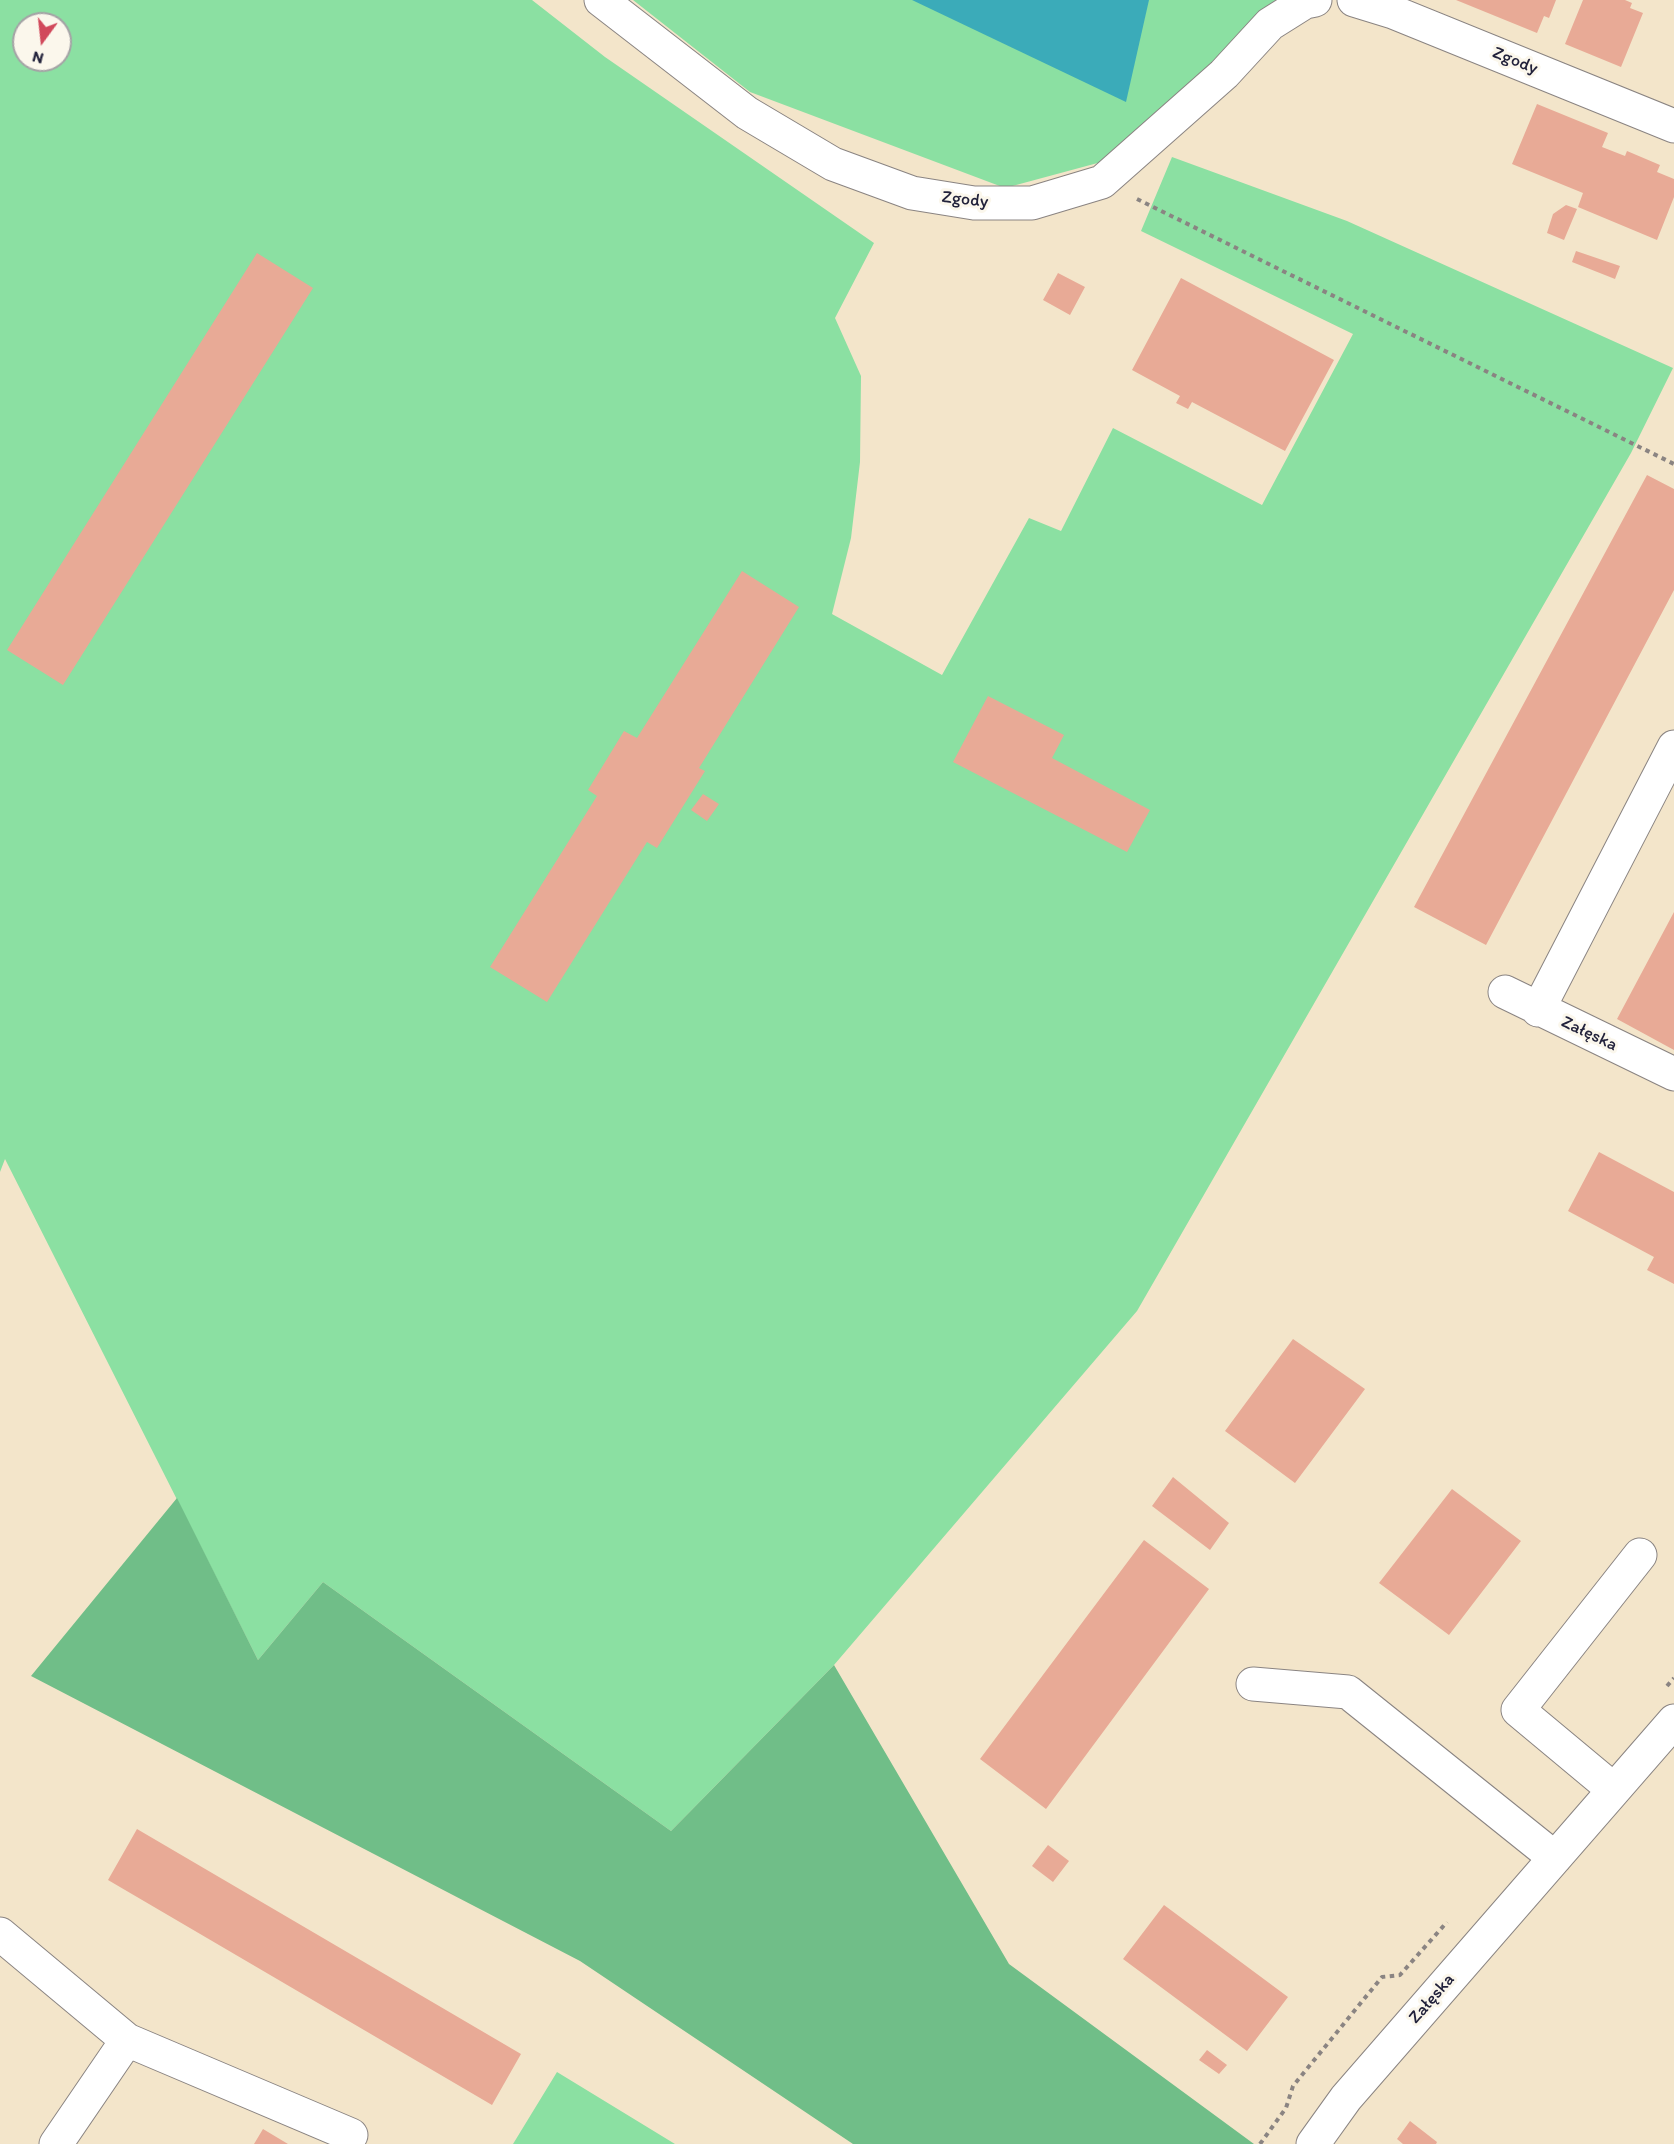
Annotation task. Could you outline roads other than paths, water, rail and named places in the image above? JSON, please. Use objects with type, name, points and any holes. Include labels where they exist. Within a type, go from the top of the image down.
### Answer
[{"type":"street","name":"Zgody","points":[[601,0],[747,113],[833,164],[912,194],[974,203],[1032,203],[1102,182],[1224,74],[1270,24],[1305,2],[1315,0]]},
{"type":"street","name":"Zgody","points":[[1354,0],[1393,12],[1674,126]]},
{"type":"street","points":[[1538,1010],[1674,747]]},
{"type":"street","name":"Załęska","points":[[1504,992],[1674,1074]]},
{"type":"street","points":[[1614,1790],[1518,1710],[1640,1555]]},
{"type":"street","points":[[1253,1684],[1348,1692],[1555,1858]]},
{"type":"street","name":"Załęska","points":[[1313,2144],[1346,2098],[1674,1721]]},
{"type":"street","points":[[0,1934],[127,2040],[351,2135]]},
{"type":"street","points":[[56,2144],[127,2040]]},
{"type":"water","points":[[912,0],[1149,0],[1126,102]]}]
